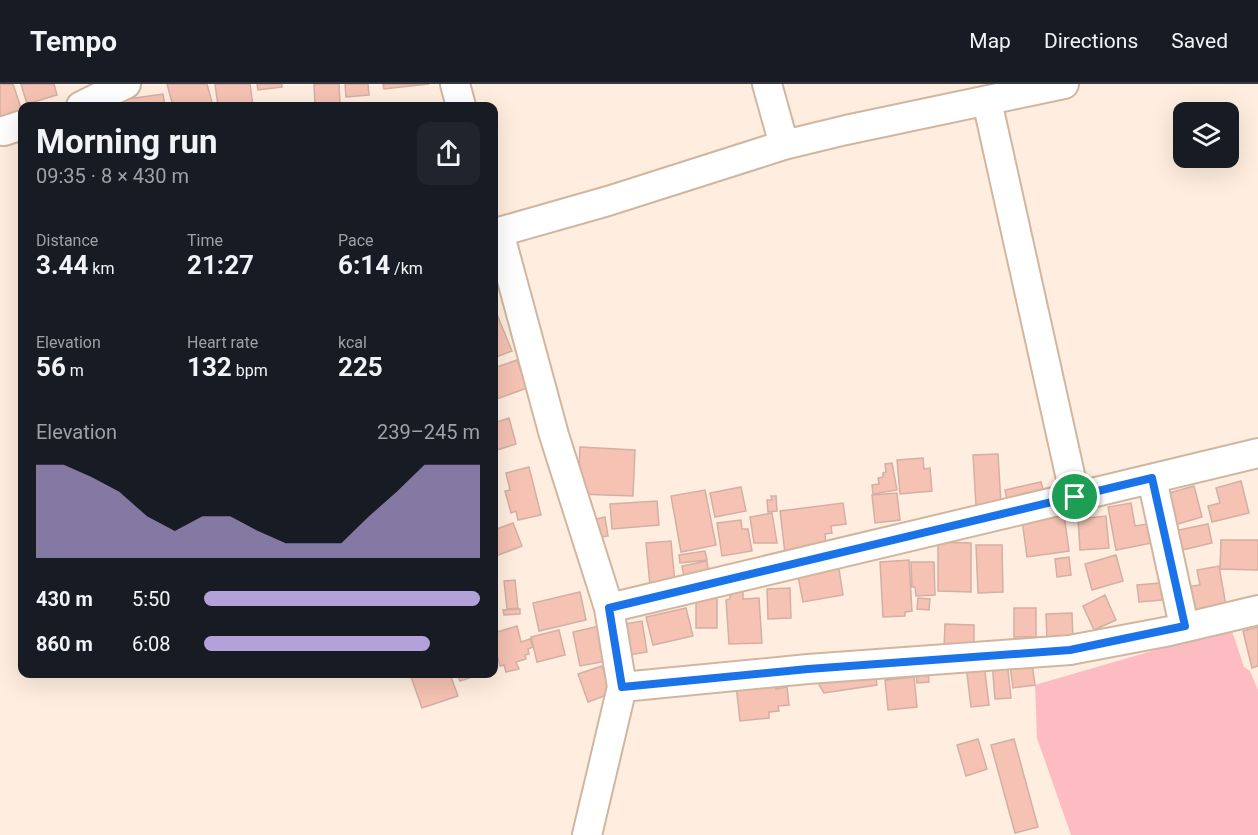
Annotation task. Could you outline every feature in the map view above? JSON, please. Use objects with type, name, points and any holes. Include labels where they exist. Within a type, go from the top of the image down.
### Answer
[{"type":"street","points":[[89,102],[126,84]]},
{"type":"street","points":[[454,84],[460,102]]},
{"type":"street","points":[[767,84],[784,145]]},
{"type":"street","points":[[498,224],[608,201],[784,145],[1064,84]]},
{"type":"street","points":[[987,101],[1075,497]]},
{"type":"street","points":[[498,231],[554,435],[609,608],[622,687],[587,835]]},
{"type":"street","points":[[609,608],[1258,453]]},
{"type":"street","points":[[1152,478],[1185,626]]},
{"type":"street","points":[[622,687],[808,669],[1070,650],[1258,610]]},
{"type":"shaded area","points":[[1231,628],[1244,667],[1250,671],[1258,690],[1258,835],[1071,835],[1037,738],[1035,685]]},
{"type":"building","points":[[0,84],[13,84],[19,102],[18,113],[0,123]]},
{"type":"building","points":[[21,84],[54,84],[57,95],[26,102]]},
{"type":"building","points":[[167,84],[207,84],[212,102],[172,102]]},
{"type":"building","points":[[215,84],[250,84],[252,102],[217,102]]},
{"type":"building","points":[[257,84],[282,84],[282,87],[258,90]]},
{"type":"building","points":[[314,84],[339,84],[340,102],[315,102]]},
{"type":"building","points":[[345,84],[368,84],[369,95],[346,97]]},
{"type":"building","points":[[383,84],[429,84],[384,89]]},
{"type":"building","points":[[163,94],[164,102],[121,102],[121,100]]},
{"type":"building","points":[[498,317],[512,351],[498,356]]},
{"type":"building","points":[[517,360],[527,388],[498,399],[498,367]]},
{"type":"building","points":[[509,418],[516,444],[498,450],[498,422]]},
{"type":"building","points":[[580,447],[635,450],[633,496],[578,494]]},
{"type":"building","points":[[998,454],[1001,504],[976,506],[973,455]]},
{"type":"building","points":[[923,458],[924,469],[930,468],[932,491],[900,494],[897,460]]},
{"type":"building","points":[[892,463],[897,490],[873,494],[872,485],[879,484],[878,478],[883,477],[883,473],[886,472],[885,464]]},
{"type":"building","points":[[529,467],[541,515],[518,520],[516,511],[511,513],[505,491],[510,490],[506,473]]},
{"type":"building","points":[[1241,481],[1249,513],[1212,522],[1208,506],[1220,503],[1216,488]]},
{"type":"building","points":[[1041,482],[1043,489],[1056,487],[1058,499],[1009,509],[1005,490]]},
{"type":"building","points":[[1194,486],[1202,517],[1171,526],[1162,495]]},
{"type":"building","points":[[741,487],[746,511],[715,517],[710,493]]},
{"type":"building","points":[[705,490],[716,545],[681,552],[671,496]]},
{"type":"building","points":[[897,493],[900,520],[875,523],[872,495]]},
{"type":"building","points":[[771,496],[776,496],[777,511],[768,512],[767,500],[772,500]]},
{"type":"building","points":[[657,501],[659,525],[612,529],[610,504]]},
{"type":"building","points":[[843,503],[846,524],[831,526],[832,533],[825,534],[826,545],[785,553],[780,511]]},
{"type":"building","points":[[1131,503],[1135,526],[1153,523],[1157,542],[1116,550],[1108,507]]},
{"type":"building","points":[[772,513],[777,543],[754,543],[750,517]]},
{"type":"building","points":[[1064,514],[1069,551],[1027,557],[1022,520]]},
{"type":"building","points":[[1106,516],[1109,548],[1080,550],[1078,519]]},
{"type":"building","points":[[605,517],[608,536],[596,538],[592,520]]},
{"type":"building","points":[[741,520],[742,529],[748,529],[752,551],[722,556],[717,523]]},
{"type":"building","points":[[513,523],[522,546],[498,555],[498,529]]},
{"type":"building","points":[[1208,524],[1212,543],[1178,551],[1174,531]]},
{"type":"building","points":[[1221,540],[1258,540],[1258,570],[1220,569]]},
{"type":"building","points":[[671,541],[675,583],[650,586],[646,543]]},
{"type":"building","points":[[938,542],[971,543],[971,592],[938,591]]},
{"type":"building","points":[[976,545],[1002,545],[1003,592],[978,593]]},
{"type":"building","points":[[705,551],[707,560],[680,563],[679,555]]},
{"type":"building","points":[[1116,555],[1123,581],[1092,590],[1085,564]]},
{"type":"building","points":[[1069,557],[1071,575],[1057,577],[1055,559]]},
{"type":"building","points":[[909,560],[912,611],[905,612],[905,616],[883,617],[880,562]]},
{"type":"building","points":[[707,561],[709,577],[685,581],[682,566]]},
{"type":"building","points":[[911,562],[934,562],[935,595],[916,596],[915,587],[912,587]]},
{"type":"building","points":[[1219,566],[1226,606],[1184,613],[1180,588],[1200,585],[1197,570]]},
{"type":"building","points":[[839,569],[843,595],[803,602],[798,576]]},
{"type":"building","points":[[515,580],[518,608],[507,609],[504,581]]},
{"type":"building","points":[[1160,583],[1162,600],[1139,602],[1137,585]]},
{"type":"building","points":[[790,588],[791,618],[768,619],[767,589]]},
{"type":"building","points":[[730,591],[743,591],[743,599],[759,598],[762,643],[729,644],[726,600],[730,599]]},
{"type":"building","points":[[580,592],[586,620],[539,631],[533,603]]},
{"type":"building","points":[[1105,595],[1116,620],[1094,630],[1083,606]]},
{"type":"building","points":[[717,598],[717,628],[696,628],[696,599]]},
{"type":"building","points":[[918,598],[930,599],[929,610],[917,609]]},
{"type":"building","points":[[686,608],[693,636],[653,645],[646,617]]},
{"type":"building","points":[[1014,608],[1036,608],[1036,637],[1014,637]]},
{"type":"building","points":[[520,609],[520,614],[504,615],[503,610]]},
{"type":"building","points":[[1072,613],[1073,639],[1047,640],[1046,614]]},
{"type":"building","points":[[642,621],[647,652],[624,656],[618,625]]},
{"type":"building","points":[[945,624],[974,625],[974,648],[944,648]]},
{"type":"building","points":[[517,626],[521,642],[530,639],[533,647],[528,649],[529,654],[525,655],[526,659],[516,662],[519,669],[506,672],[504,665],[500,666],[498,632]]},
{"type":"building","points":[[600,626],[607,661],[580,666],[573,632]]},
{"type":"building","points":[[1258,627],[1258,666],[1252,668],[1243,631]]},
{"type":"building","points":[[559,630],[565,655],[537,662],[531,637]]},
{"type":"building","points":[[1031,656],[1035,685],[1013,688],[1009,659]]},
{"type":"building","points":[[1007,661],[1011,698],[995,699],[992,662]]},
{"type":"building","points":[[984,664],[989,705],[971,707],[966,666]]},
{"type":"building","points":[[874,665],[877,685],[824,693],[812,673]]},
{"type":"building","points":[[602,666],[612,693],[588,702],[578,674]]},
{"type":"building","points":[[928,671],[929,682],[917,683],[916,672]]},
{"type":"building","points":[[914,677],[917,707],[888,710],[885,680]]},
{"type":"building","points":[[411,678],[451,678],[458,696],[422,708]]},
{"type":"building","points":[[775,680],[776,689],[787,687],[789,705],[778,706],[779,711],[769,712],[769,718],[740,721],[736,685]]},
{"type":"building","points":[[978,739],[987,769],[966,776],[957,745]]},
{"type":"building","points":[[1014,739],[1038,827],[1015,833],[991,745]]},
{"type":"route","points":[[1152,478],[1185,626],[1170,631],[1070,650],[756,673],[622,687],[609,608],[1075,497],[1152,478]]}]
